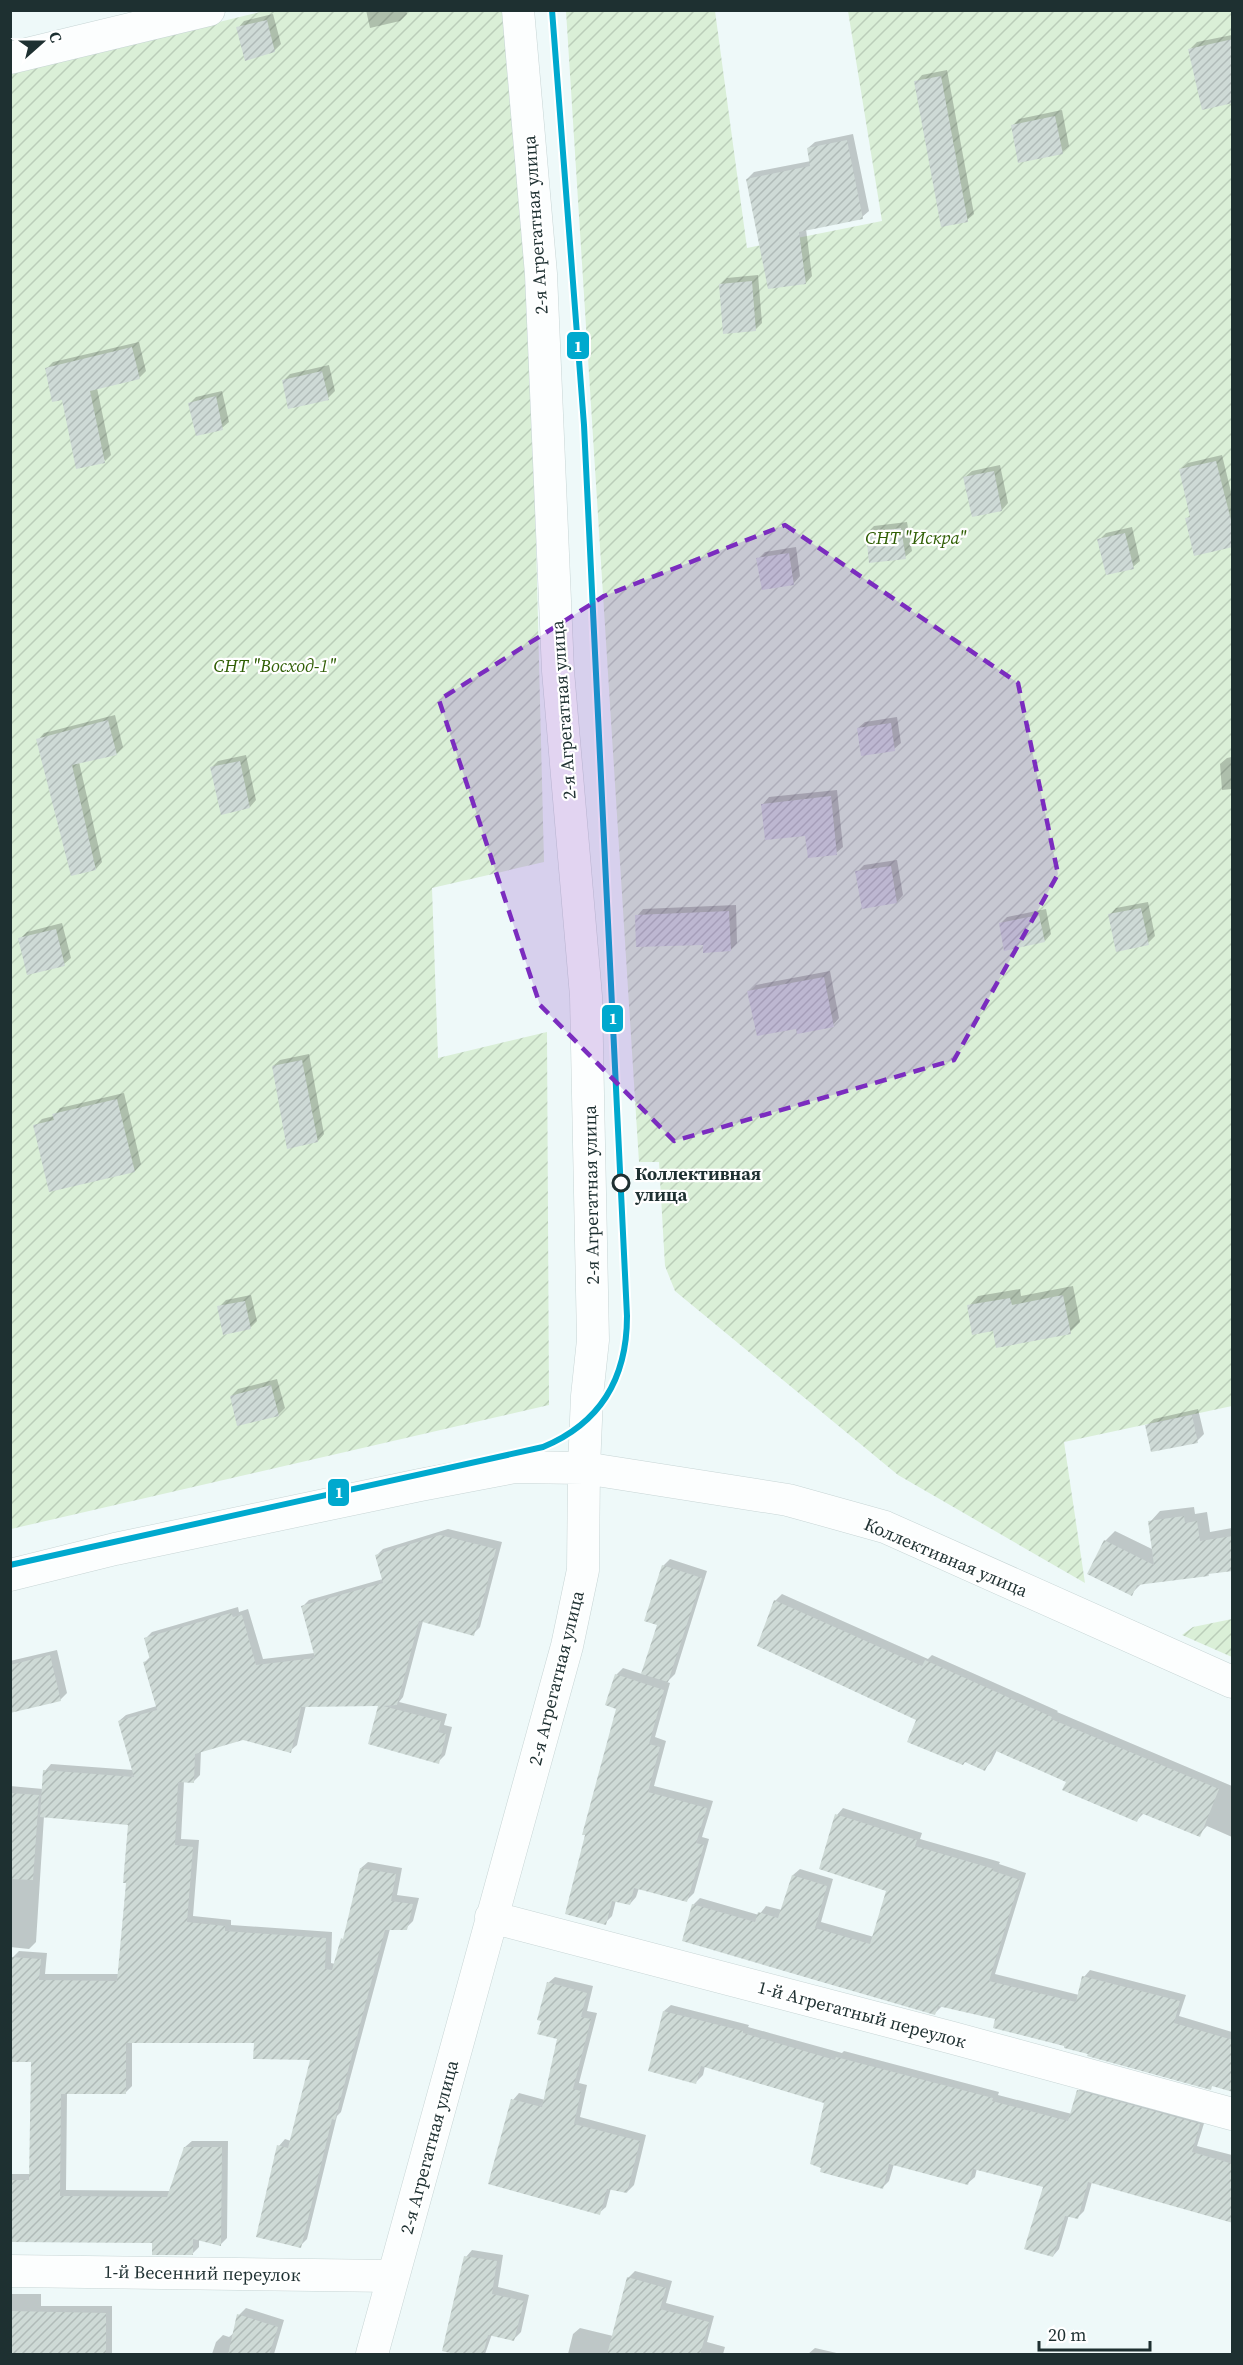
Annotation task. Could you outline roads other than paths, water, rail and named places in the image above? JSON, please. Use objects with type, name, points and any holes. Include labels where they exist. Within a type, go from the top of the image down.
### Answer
[{"type":"street","points":[[10,58],[208,10]]},
{"type":"street","name":"2-я Агрегатная улица","points":[[372,2355],[567,1646],[583,1570],[584,1461],[593,1340],[586,996],[558,671],[541,274],[518,10]]},
{"type":"street","name":"Коллективная улица","points":[[10,1575],[115,1549],[420,1485],[515,1467],[584,1461],[788,1500],[885,1527],[1233,1682]]},
{"type":"street","name":"1-й Агрегатный переулок","points":[[491,1917],[1233,2114]]},
{"type":"street","name":"1-й Весенний переулок","points":[[10,2271],[393,2276]]},
{"type":"place","name":"Коллективная улица","points":[[621,1183]]},
{"type":"park label","name":"СНТ \"Искра\"","points":[[916,537]]},
{"type":"park label","name":"СНТ \"Восход-1\"","points":[[275,665]]}]
